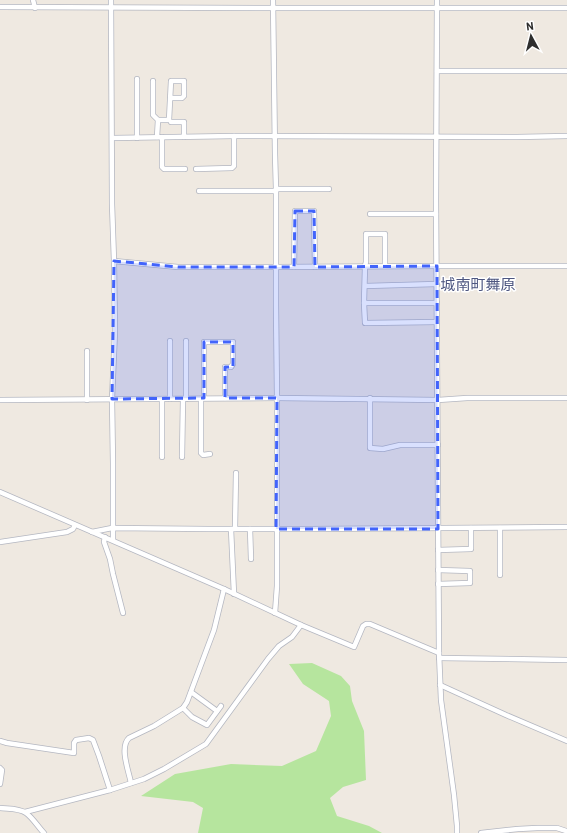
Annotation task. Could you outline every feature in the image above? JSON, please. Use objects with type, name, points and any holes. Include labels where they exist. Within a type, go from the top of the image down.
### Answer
[{"type":"street","points":[[33,0],[35,8]]},
{"type":"street","points":[[112,0],[112,204],[115,331],[112,399],[113,540]]},
{"type":"street","points":[[273,0],[277,398],[277,586],[275,613]]},
{"type":"street","points":[[436,0],[439,656],[440,685],[454,795],[457,833]]},
{"type":"street","points":[[0,7],[567,8]]},
{"type":"street","points":[[437,71],[567,71]]},
{"type":"street","points":[[137,79],[137,138]]},
{"type":"street","points":[[153,81],[153,115],[158,120],[162,167],[164,169],[185,169]]},
{"type":"street","points":[[158,120],[169,120],[170,98],[171,81],[184,81],[184,96],[182,98],[170,98]]},
{"type":"street","points":[[171,122],[184,122],[184,137]]},
{"type":"street","points":[[113,138],[234,136],[567,136]]},
{"type":"street","points":[[196,169],[232,168],[234,166],[234,136]]},
{"type":"street","points":[[199,191],[329,189]]},
{"type":"street","points":[[294,267],[295,211],[314,211],[315,267]]},
{"type":"street","points":[[370,214],[436,214]]},
{"type":"street","points":[[386,266],[385,234],[366,234],[364,304],[365,323],[437,322]]},
{"type":"street","points":[[114,261],[178,267],[567,266]]},
{"type":"street","points":[[365,286],[437,284]]},
{"type":"street","points":[[364,304],[437,303]]},
{"type":"street","points":[[170,341],[170,399]]},
{"type":"street","points":[[182,457],[186,341]]},
{"type":"street","points":[[210,454],[203,454],[201,452],[204,342],[233,342],[233,364],[231,367],[225,367],[225,398]]},
{"type":"street","points":[[87,351],[87,400]]},
{"type":"street","points":[[370,398],[370,448],[383,449],[400,445],[438,445]]},
{"type":"street","points":[[0,400],[370,398],[438,400],[467,398],[567,398]]},
{"type":"street","points":[[162,399],[162,457]]},
{"type":"street","points":[[234,594],[233,529],[236,473]]},
{"type":"street","points":[[0,492],[113,540],[301,625],[354,647],[362,626],[370,624],[439,656],[567,660]]},
{"type":"street","points":[[0,542],[67,532],[73,529],[75,525]]},
{"type":"street","points":[[92,532],[112,528],[438,529],[567,527]]},
{"type":"street","points":[[438,550],[471,549],[471,528]]},
{"type":"street","points":[[500,528],[500,575]]},
{"type":"street","points":[[250,529],[252,558]]},
{"type":"street","points":[[105,537],[104,542],[124,613]]},
{"type":"street","points":[[438,570],[470,571],[470,583],[438,584]]},
{"type":"street","points":[[131,783],[125,756],[126,741],[184,708],[214,630],[224,589]]},
{"type":"street","points":[[25,812],[110,790],[131,783],[164,769],[206,744],[268,659],[279,646],[292,637],[301,625]]},
{"type":"street","points":[[440,685],[567,741]]},
{"type":"street","points":[[191,692],[217,710]]},
{"type":"street","points":[[184,708],[192,717],[207,725],[221,706]]},
{"type":"street","points":[[0,741],[74,753],[74,743],[76,740],[89,738],[93,740],[110,790]]},
{"type":"street","points":[[0,768],[2,770],[0,784]]},
{"type":"street","points":[[0,808],[25,812],[44,833]]},
{"type":"street","points":[[481,833],[537,828],[557,828],[566,831]]},
{"type":"highlighted area","points":[[295,211],[314,211],[315,267],[437,266],[438,529],[276,529],[277,398],[225,398],[225,367],[233,367],[233,342],[204,342],[204,398],[112,399],[114,261],[178,267],[294,267]]},
{"type":"green space","points":[[312,663],[341,676],[350,686],[352,701],[364,731],[366,780],[343,787],[330,798],[337,816],[369,826],[382,833],[198,833],[203,808],[193,802],[141,796],[175,774],[231,764],[282,766],[316,751],[331,716],[329,701],[303,684],[289,664]]},
{"type":"district","name":"城南町舞原","points":[[478,284]]}]
